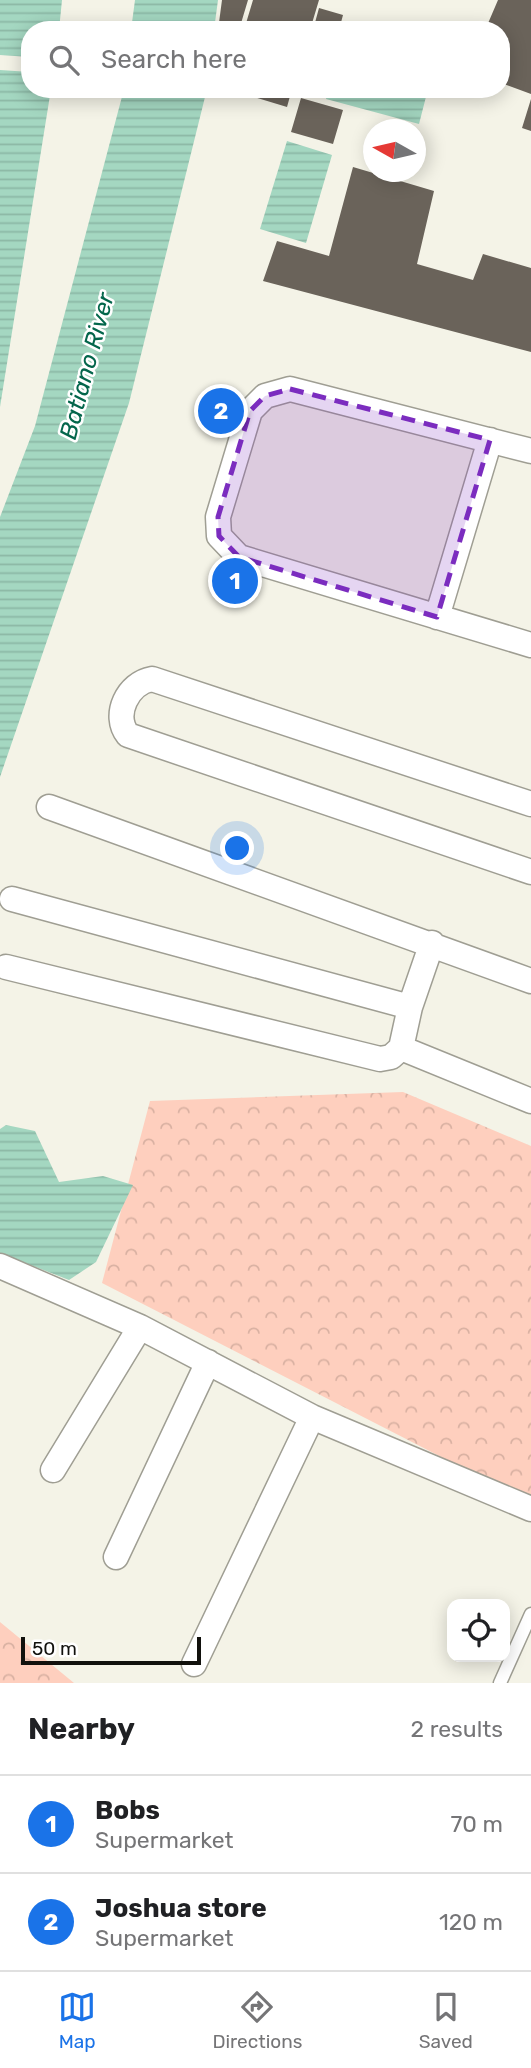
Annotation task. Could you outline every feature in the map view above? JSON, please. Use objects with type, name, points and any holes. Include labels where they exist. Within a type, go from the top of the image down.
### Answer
[{"type":"street","points":[[531,451],[290,389],[265,396],[250,411],[218,517],[219,536],[239,557],[531,645]]},
{"type":"street","points":[[436,617],[490,440]]},
{"type":"street","points":[[531,804],[152,679],[139,681],[131,688],[122,714],[122,727],[128,735],[531,872]]},
{"type":"street","points":[[49,807],[432,943],[531,981]]},
{"type":"street","points":[[12,899],[410,1007]]},
{"type":"street","points":[[6,967],[380,1059],[391,1057],[401,1048],[410,1007],[432,943]]},
{"type":"street","points":[[401,1048],[531,1101]]},
{"type":"street","points":[[0,1266],[140,1327],[312,1417],[531,1508]]},
{"type":"street","points":[[53,1470],[140,1327]]},
{"type":"street","points":[[116,1557],[208,1362]]},
{"type":"street","points":[[194,1664],[312,1417]]},
{"type":"lane","points":[[500,1683],[531,1614]]},
{"type":"highlighted area","points":[[290,389],[490,440],[437,617],[239,557],[219,536],[218,517],[250,411],[265,396]]},
{"type":"green space","points":[[403,1092],[531,1146],[531,1503],[102,1283],[150,1101]]},
{"type":"green space","points":[[0,1622],[74,1683],[0,1683]]},
{"type":"water","points":[[0,0],[62,0],[60,21],[21,21],[21,56],[0,55]]},
{"type":"water","points":[[135,0],[218,0],[215,21],[132,21]]},
{"type":"water","points":[[0,70],[21,71],[21,98],[50,98],[0,407]]},
{"type":"water","name":"Batiano River","points":[[122,98],[205,98],[129,403],[0,777],[0,517],[35,426]]},
{"type":"water","points":[[326,98],[426,98],[420,119],[400,119]]},
{"type":"water","points":[[287,141],[332,155],[306,243],[260,229]]},
{"type":"water","points":[[6,1125],[35,1131],[59,1182],[103,1176],[133,1185],[96,1262],[69,1280],[0,1253],[0,1129]]},
{"type":"building","points":[[222,0],[248,0],[242,21],[219,21]]},
{"type":"building","points":[[253,0],[319,0],[313,21],[247,21]]},
{"type":"building","points":[[498,0],[531,0],[531,94],[510,86],[510,21],[489,21]]},
{"type":"building","points":[[319,8],[343,15],[341,21],[315,21]]},
{"type":"building","points":[[257,98],[290,98],[287,107]]},
{"type":"building","points":[[301,98],[343,110],[333,144],[291,132]]},
{"type":"building","points":[[531,99],[531,131],[522,128]]},
{"type":"building","points":[[353,167],[363,170],[363,182],[404,182],[434,191],[417,264],[473,280],[483,254],[531,268],[531,352],[263,281],[277,241],[329,256]]},
{"type":"place","name":"Joshua store","points":[[221,411]]},
{"type":"place","name":"Bobs","points":[[235,581]]}]
